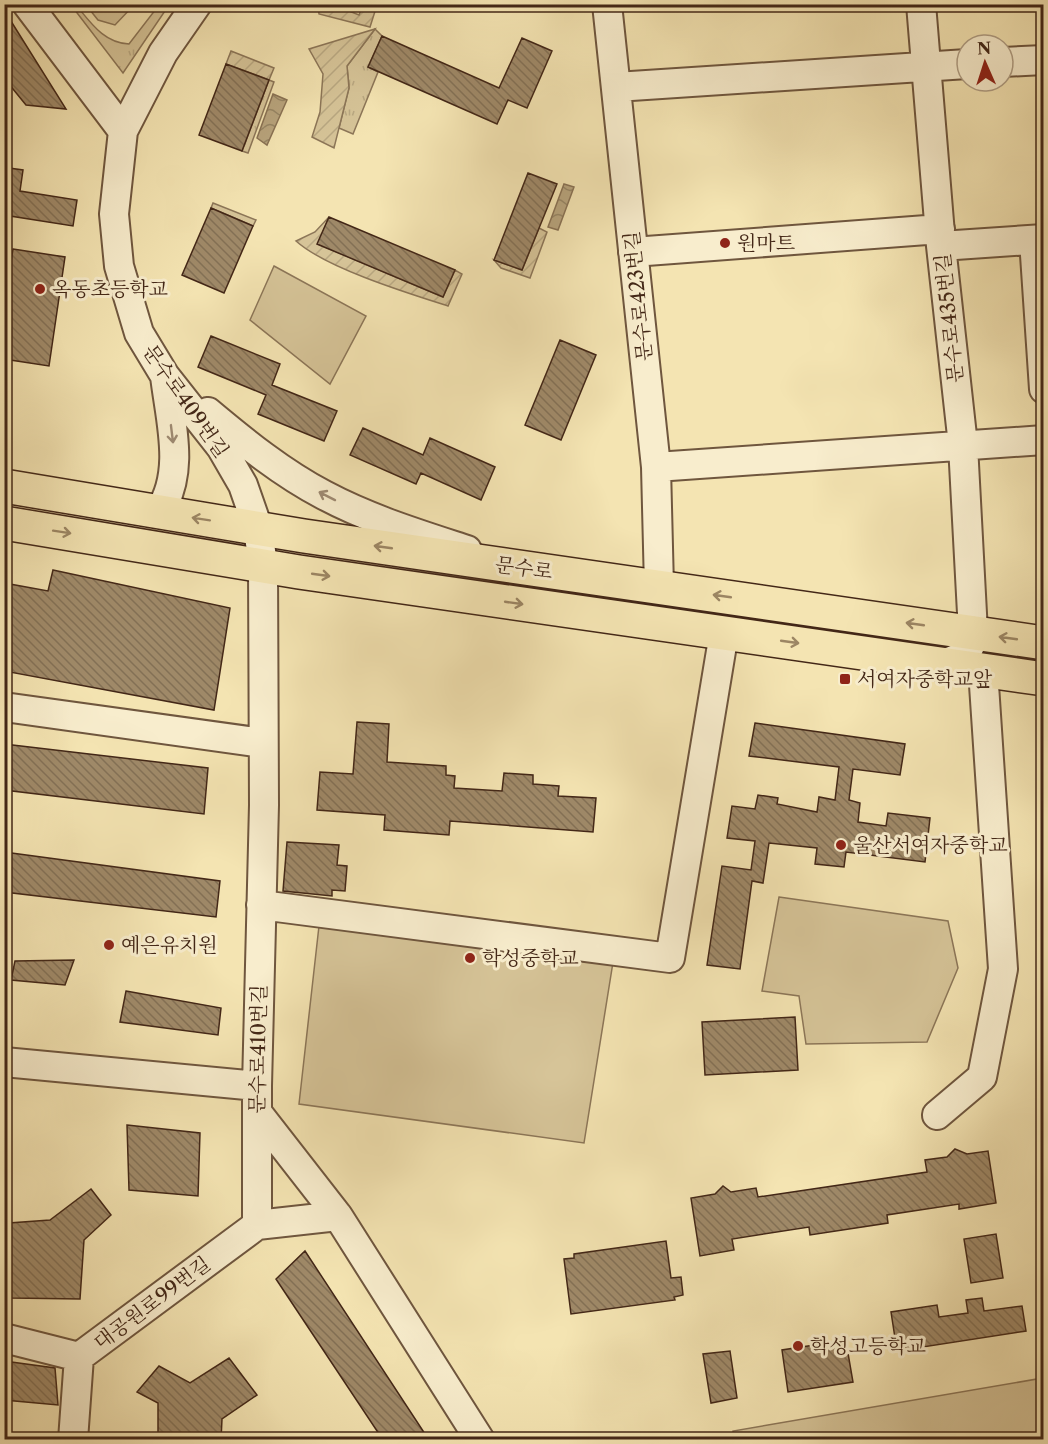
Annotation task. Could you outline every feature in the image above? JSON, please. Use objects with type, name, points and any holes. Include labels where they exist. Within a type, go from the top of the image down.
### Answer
[{"type":"main road","name":"문수로","points":[[4,486],[258,528],[1044,643]]},
{"type":"main road","name":"문수로","points":[[4,523],[263,566],[1044,679]]},
{"type":"street","points":[[27,4],[123,131]]},
{"type":"street","name":"문수로409번길","points":[[197,4],[163,53],[123,131],[114,214],[119,266],[139,333],[165,376],[221,447],[243,485],[258,528]]},
{"type":"street","name":"문수로423번길","points":[[607,4],[656,467],[659,587]]},
{"type":"street","name":"문수로435번길","points":[[921,4],[941,238],[963,445],[973,632]]},
{"type":"street","points":[[1015,61],[1044,60]]},
{"type":"street","points":[[616,87],[955,65]]},
{"type":"street","points":[[633,252],[941,238],[1039,240],[1044,389]]},
{"type":"street","points":[[159,512],[169,494],[174,456],[165,376]]},
{"type":"street","points":[[165,376],[256,452],[324,495],[402,528],[520,567]]},
{"type":"street","points":[[656,467],[1044,440]]},
{"type":"street","name":"문수로410번길","points":[[257,1225],[263,742],[263,566],[258,528]]},
{"type":"street","points":[[937,664],[964,655],[971,645],[973,632]]},
{"type":"street","points":[[261,905],[670,958],[724,633]]},
{"type":"street","points":[[937,1115],[982,1077],[1003,969],[983,670]]},
{"type":"street","points":[[4,707],[263,742]]},
{"type":"street","points":[[4,1062],[257,1099],[338,1216],[480,1440]]},
{"type":"street","points":[[257,1225],[338,1216]]},
{"type":"street","name":"대공원로99번길","points":[[4,1338],[79,1357],[257,1225]]},
{"type":"street","points":[[73,1440],[79,1357]]},
{"type":"green space","points":[[71,5],[76,5],[105,36],[120,43],[129,44],[159,5],[169,5],[123,73]]},
{"type":"green space","points":[[86,5],[134,5],[115,25],[98,20]]},
{"type":"green space","points":[[318,5],[334,5],[359,15],[363,5],[377,5],[370,27],[319,14]]},
{"type":"green space","points":[[375,29],[382,36],[368,67],[378,72],[353,134],[339,128],[349,88],[347,66]]},
{"type":"green space","points":[[375,29],[347,66],[349,88],[334,148],[312,137],[320,112],[323,74],[309,49]]},
{"type":"green space","points":[[231,51],[274,68],[269,80],[226,64]]},
{"type":"green space","points":[[269,80],[274,82],[248,153],[242,151]]},
{"type":"green space","points":[[213,203],[256,220],[253,226],[211,208]]},
{"type":"green space","points":[[329,217],[318,244],[443,297],[455,270],[462,274],[448,306],[346,270],[309,251],[296,241],[315,232]]},
{"type":"green space","points":[[539,228],[547,232],[530,278],[501,268],[494,260],[522,270]]},
{"type":"green space","points":[[274,266],[366,316],[330,384],[250,320]]},
{"type":"green space","points":[[779,897],[948,921],[958,968],[927,1042],[806,1044],[799,996],[762,991]]},
{"type":"green space","points":[[320,917],[614,956],[584,1143],[299,1104]]},
{"type":"green space","points":[[1043,1378],[1043,1439],[734,1439],[733,1431]]},
{"type":"water","points":[[273,94],[287,100],[267,145],[257,138]]},
{"type":"water","points":[[564,184],[574,187],[558,230],[548,227]]},
{"type":"building","points":[[4,10],[66,109],[26,105],[4,78]]},
{"type":"building","points":[[382,36],[499,88],[522,38],[552,51],[527,108],[508,100],[497,124],[368,67]]},
{"type":"building","points":[[226,64],[269,80],[242,151],[199,135]]},
{"type":"building","points":[[9,168],[23,170],[20,191],[77,200],[73,226],[4,215]]},
{"type":"building","points":[[528,173],[557,184],[522,270],[494,260]]},
{"type":"building","points":[[211,208],[253,226],[224,293],[182,275]]},
{"type":"building","points":[[329,217],[455,270],[443,297],[317,244]]},
{"type":"building","points":[[13,249],[65,257],[49,366],[4,359],[4,305]]},
{"type":"building","points":[[211,336],[280,364],[272,385],[337,411],[324,441],[258,414],[266,395],[198,367]]},
{"type":"building","points":[[560,340],[596,355],[561,440],[525,425]]},
{"type":"building","points":[[363,428],[423,455],[430,438],[495,467],[481,500],[421,473],[416,484],[350,455]]},
{"type":"building","points":[[53,570],[230,608],[214,710],[4,671],[4,583],[48,591]]},
{"type":"building","points":[[357,722],[389,724],[387,762],[446,766],[446,775],[455,776],[454,788],[502,791],[504,773],[533,775],[533,784],[559,786],[558,796],[596,798],[593,832],[450,821],[449,835],[384,830],[385,815],[317,810],[320,772],[353,774]]},
{"type":"building","points":[[755,723],[905,744],[900,775],[853,769],[849,800],[860,803],[858,822],[886,826],[888,813],[930,818],[925,862],[846,852],[844,867],[815,864],[817,848],[769,843],[763,883],[752,881],[740,969],[707,965],[722,866],[751,870],[755,841],[727,838],[732,806],[755,809],[758,795],[778,798],[777,804],[817,812],[819,797],[835,800],[839,767],[749,756]]},
{"type":"building","points":[[4,744],[208,768],[204,814],[4,790]]},
{"type":"building","points":[[287,842],[339,845],[337,865],[347,866],[345,891],[332,890],[332,896],[283,891]]},
{"type":"building","points":[[4,852],[220,881],[216,917],[4,892]]},
{"type":"building","points":[[74,960],[65,985],[11,980],[15,961]]},
{"type":"building","points":[[126,991],[221,1008],[218,1035],[120,1022]]},
{"type":"building","points":[[795,1017],[798,1070],[705,1075],[702,1022]]},
{"type":"building","points":[[127,1125],[200,1133],[198,1196],[129,1190]]},
{"type":"building","points":[[955,1149],[967,1154],[988,1151],[996,1203],[959,1209],[959,1204],[887,1215],[888,1223],[810,1235],[809,1227],[732,1239],[734,1250],[700,1256],[691,1198],[715,1194],[723,1186],[731,1192],[756,1188],[758,1197],[927,1172],[925,1160],[947,1157]]},
{"type":"building","points":[[91,1189],[111,1215],[84,1240],[80,1299],[11,1298],[9,1223],[50,1220]]},
{"type":"building","points":[[996,1234],[1003,1278],[971,1283],[964,1239]]},
{"type":"building","points":[[666,1241],[671,1278],[681,1277],[683,1295],[674,1297],[675,1300],[571,1314],[564,1259],[574,1258],[574,1254]]},
{"type":"building","points":[[305,1251],[429,1440],[383,1440],[276,1279]]},
{"type":"building","points":[[982,1298],[984,1311],[1022,1306],[1026,1331],[897,1351],[891,1312],[937,1305],[939,1317],[968,1313],[966,1300]]},
{"type":"building","points":[[834,1342],[836,1355],[848,1353],[853,1382],[788,1392],[782,1350]]},
{"type":"building","points":[[730,1351],[737,1398],[711,1403],[703,1354]]},
{"type":"building","points":[[229,1358],[257,1395],[222,1419],[221,1440],[158,1440],[158,1403],[137,1392],[159,1366],[190,1383]]},
{"type":"building","points":[[4,1361],[55,1368],[58,1405],[4,1400]]},
{"type":"place","name":"원마트","points":[[725,243]]},
{"type":"place","name":"옥동초등학교","points":[[40,289]]},
{"type":"place","name":"서여자중학교앞","points":[[845,679]]},
{"type":"place","name":"울산서여자중학교","points":[[841,845]]},
{"type":"place","name":"예은유치원","points":[[109,945]]},
{"type":"place","name":"학성중학교","points":[[470,958]]},
{"type":"place","name":"학성고등학교","points":[[798,1346]]}]
